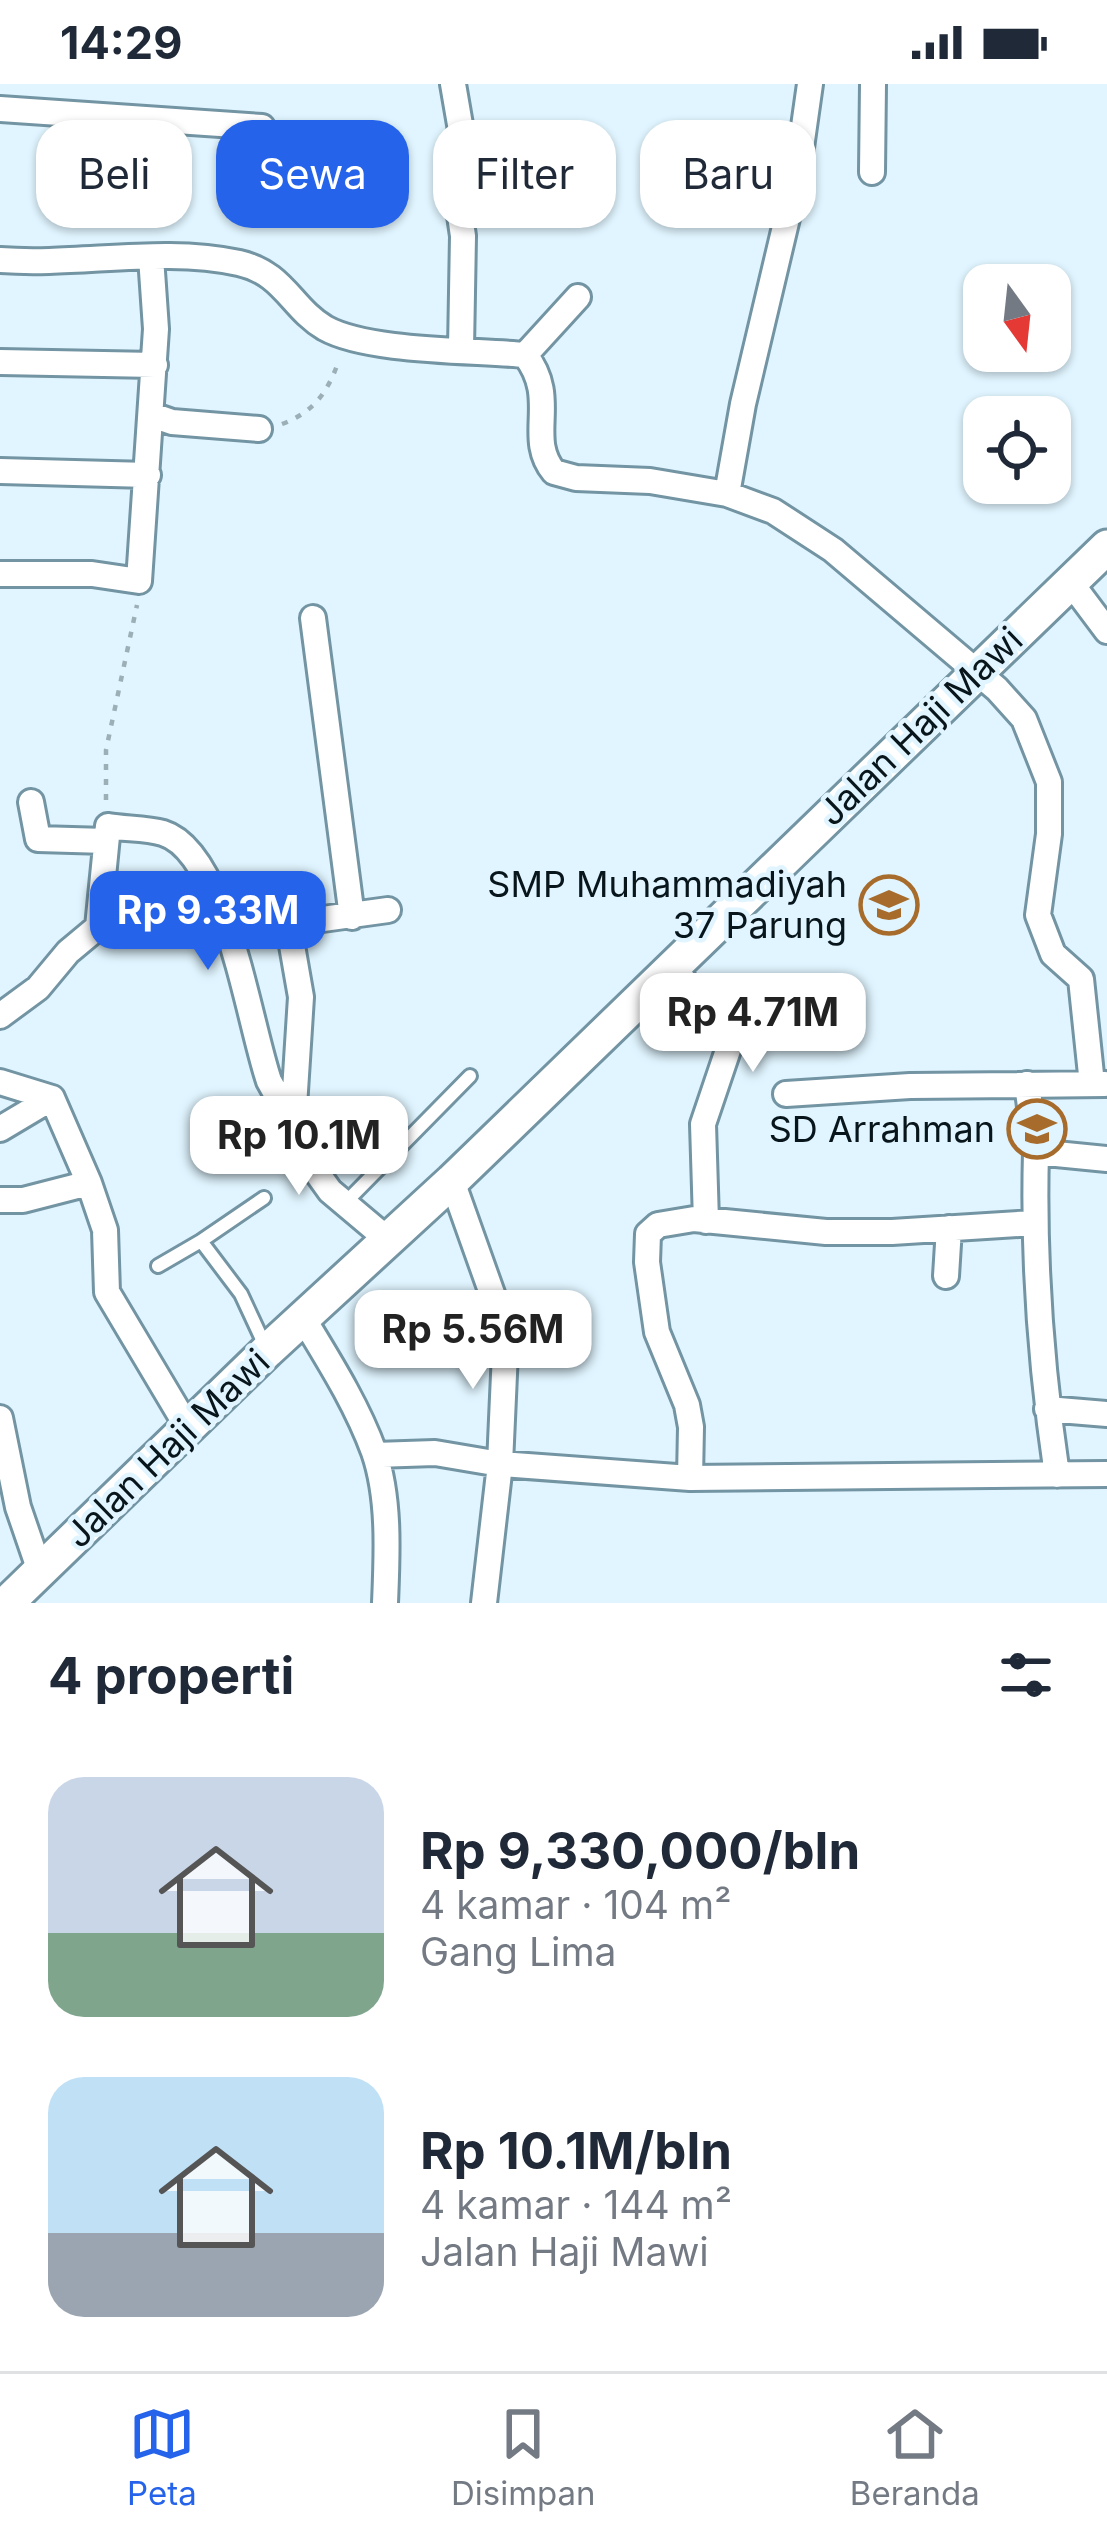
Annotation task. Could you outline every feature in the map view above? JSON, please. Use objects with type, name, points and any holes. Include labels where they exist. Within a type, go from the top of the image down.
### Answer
[{"type":"street","points":[[21,84],[9,110],[216,124]]},
{"type":"street","points":[[453,84],[463,142],[454,175],[463,236],[461,350]]},
{"type":"street","points":[[727,494],[742,404],[797,176],[809,84]]},
{"type":"street","points":[[872,172],[873,84]]},
{"type":"street","points":[[0,574],[92,574],[140,581],[155,364],[151,257]]},
{"type":"street","points":[[0,260],[219,260],[265,273],[284,285],[310,316],[347,338],[525,355]]},
{"type":"street","points":[[525,355],[578,297]]},
{"type":"street","points":[[525,355],[542,383],[542,445],[554,472],[727,494],[773,511],[833,550],[976,671],[1024,719],[1049,782],[1049,834],[1038,915],[1053,954],[1081,980],[1099,1084],[786,1094]]},
{"type":"street","points":[[0,362],[155,364]]},
{"type":"street","points":[[152,415],[172,422],[259,429]]},
{"type":"street","points":[[0,471],[148,475]]},
{"type":"street","name":"Jalan Haji Mawi","points":[[7,1603],[1107,547]]},
{"type":"street","points":[[1071,583],[1107,631]]},
{"type":"street","points":[[313,618],[352,917]]},
{"type":"street","points":[[31,802],[38,838],[163,833],[193,854],[224,918],[269,1082],[292,1112]]},
{"type":"street","points":[[0,1016],[38,988],[68,952],[98,927],[107,834]]},
{"type":"street","points":[[387,1240],[330,1191],[292,1138],[301,997],[292,927],[388,910]]},
{"type":"street","points":[[672,965],[720,1028],[728,1050],[704,1124],[706,1220]]},
{"type":"street","points":[[0,1082],[52,1098],[105,1230],[107,1292],[188,1428]]},
{"type":"street","points":[[1027,1084],[1036,1152],[1034,1222],[1047,1409],[1057,1475]]},
{"type":"street","points":[[0,1129],[52,1098]]},
{"type":"street","points":[[1036,1152],[1107,1159]]},
{"type":"street","points":[[452,1180],[503,1335],[500,1464],[484,1603]]},
{"type":"street","points":[[0,1200],[23,1200],[89,1183]]},
{"type":"street","points":[[690,1478],[687,1405],[657,1333],[646,1241],[658,1225],[706,1220],[826,1232],[1034,1222]]},
{"type":"street","points":[[946,1276],[949,1228]]},
{"type":"street","points":[[303,1318],[339,1378],[375,1455],[387,1550],[386,1603]]},
{"type":"street","points":[[1047,1409],[1107,1414]]},
{"type":"street","points":[[0,1418],[18,1507],[40,1571]]},
{"type":"street","points":[[375,1455],[436,1453],[500,1464],[690,1478],[1107,1474]]},
{"type":"lane","points":[[345,1204],[470,1076]]},
{"type":"lane","points":[[158,1266],[264,1198]]},
{"type":"lane","points":[[201,1241],[241,1294],[267,1351]]},
{"type":"path","points":[[259,429],[306,415],[324,395],[347,338]]},
{"type":"path","points":[[107,834],[106,750],[135,626],[140,581]]},
{"type":"place","name":"SMP Muhammadiyah 37 Parung","points":[[889,905]]},
{"type":"place","name":"SD Arrahman","points":[[1037,1129]]}]
